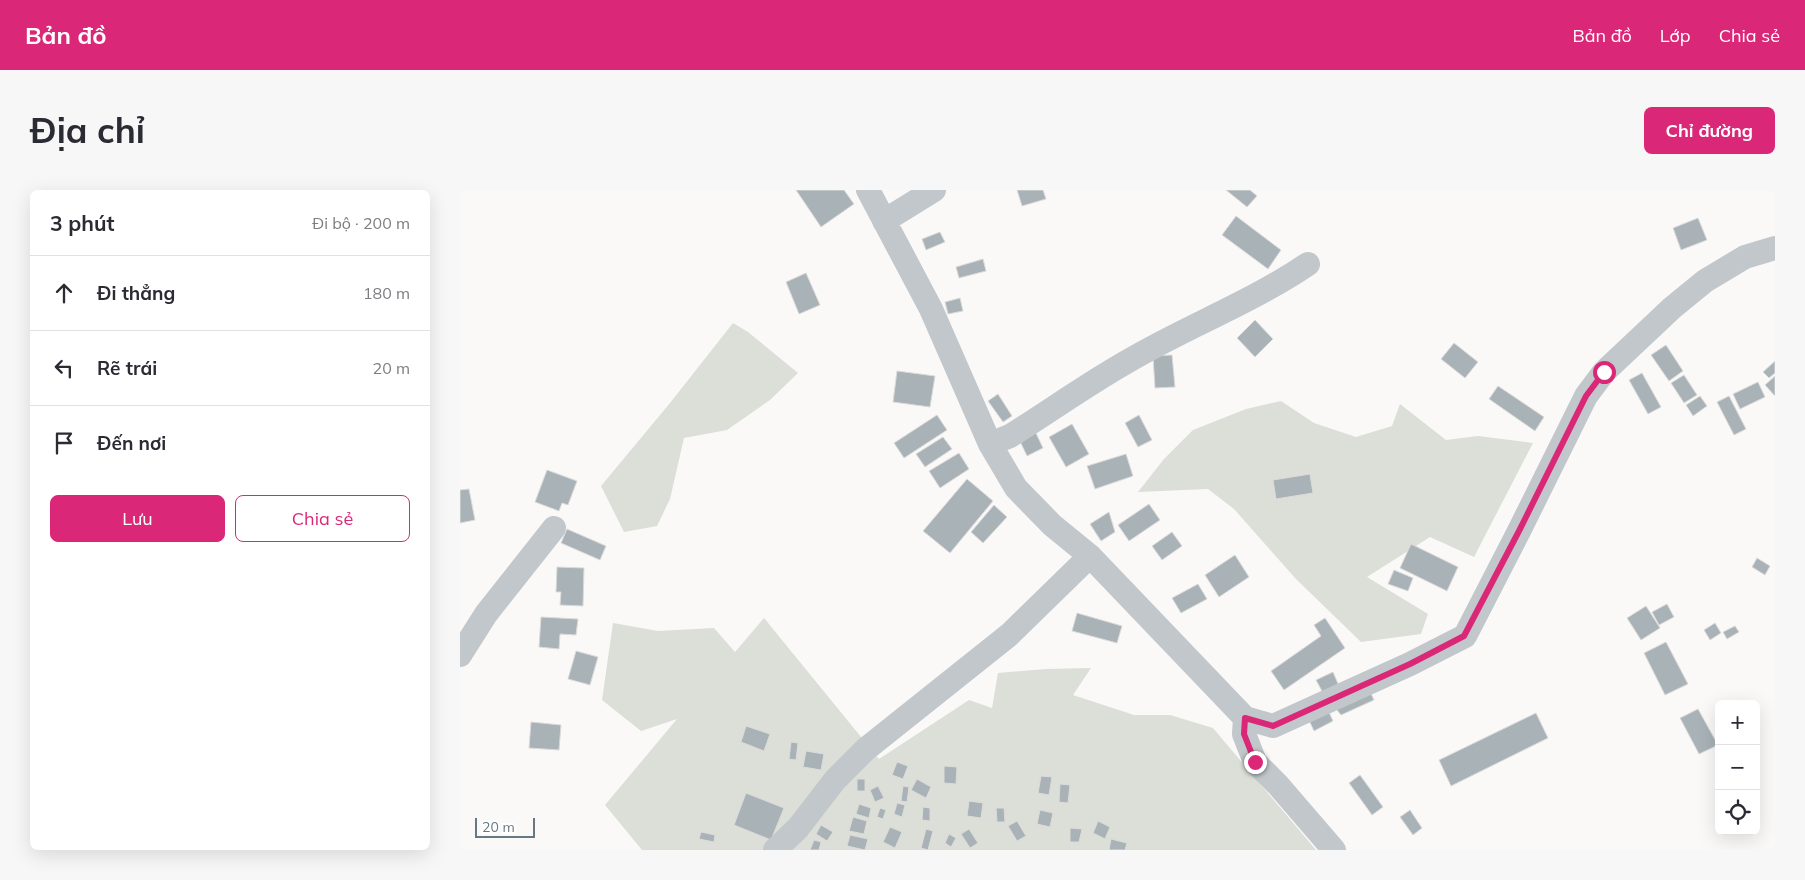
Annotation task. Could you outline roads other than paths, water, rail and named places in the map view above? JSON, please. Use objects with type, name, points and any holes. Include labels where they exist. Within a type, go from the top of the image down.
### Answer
[{"type":"street","points":[[868,190],[931,309],[990,444],[1016,488],[1052,525],[1090,556],[1245,718],[1273,726],[1410,664],[1464,636],[1586,396],[1604,372],[1672,308],[1705,281],[1745,257],[1775,248]]},
{"type":"street","points":[[884,221],[934,190]]},
{"type":"street","points":[[990,444],[1010,436],[1129,360],[1279,284],[1308,264]]},
{"type":"street","points":[[460,655],[486,614],[554,528]]},
{"type":"street","points":[[775,850],[798,828],[835,780],[866,749],[1009,635],[1090,556]]},
{"type":"street","points":[[1245,718],[1244,734],[1255,762],[1278,785],[1334,850]]}]
